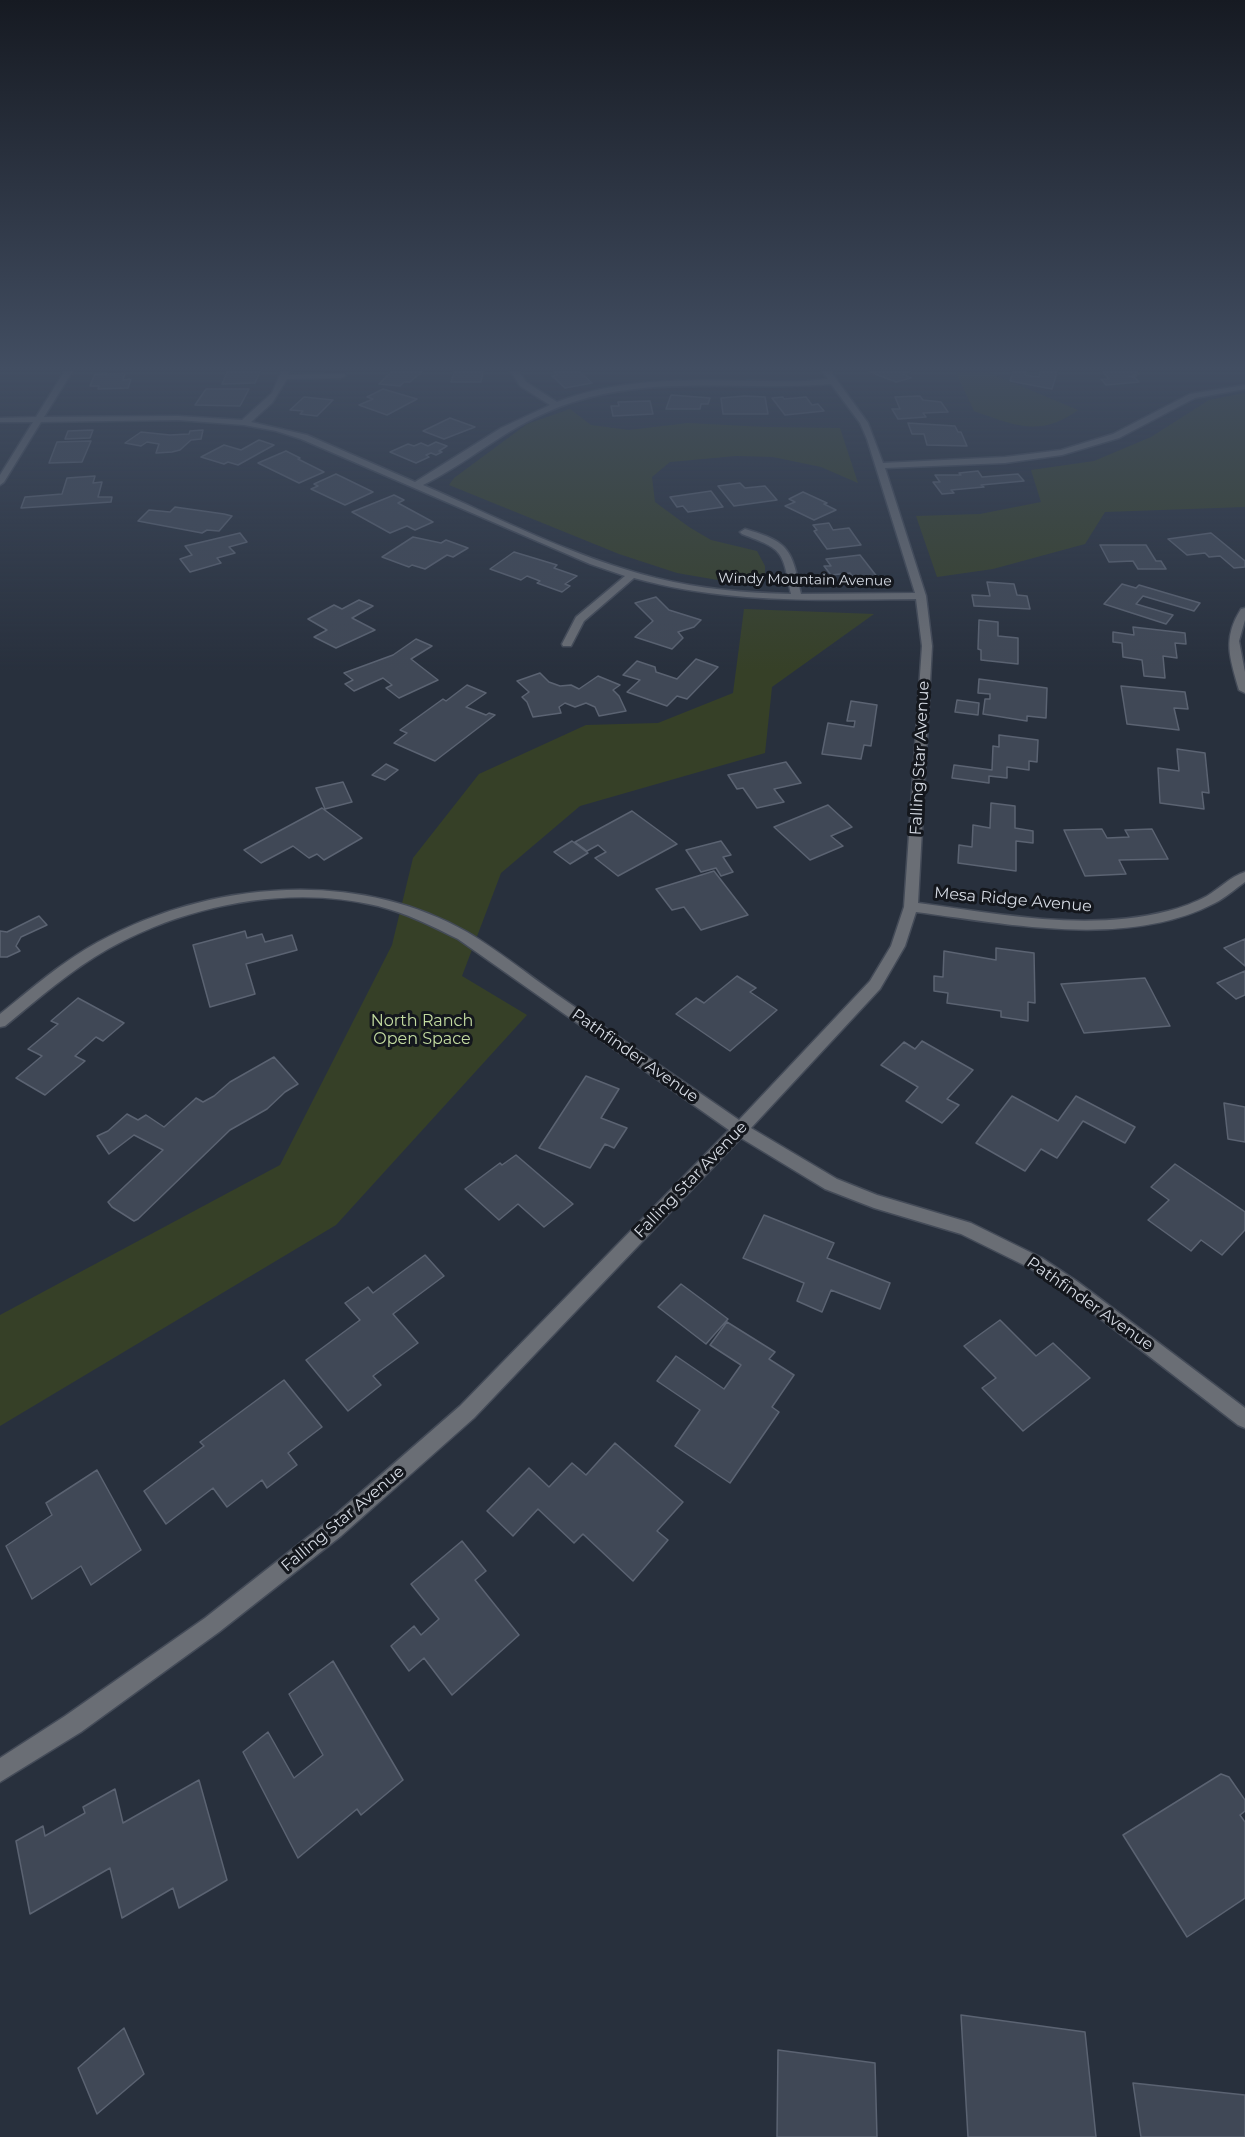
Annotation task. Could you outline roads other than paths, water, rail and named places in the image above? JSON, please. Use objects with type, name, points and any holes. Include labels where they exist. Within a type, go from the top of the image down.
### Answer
[{"type":"street","name":"Windy Mountain Avenue","points":[[385,472],[593,562],[632,576],[714,592],[797,597],[921,596]]},
{"type":"street","points":[[416,485],[443,472]]},
{"type":"street","name":"Falling Star Avenue","points":[[0,1771],[73,1724],[212,1625],[334,1529],[467,1412],[740,1129],[875,985],[898,946],[911,907],[927,646],[921,596],[882,472]]},
{"type":"street","points":[[745,532],[779,545],[790,564],[797,597]]},
{"type":"street","points":[[567,644],[580,619],[632,576]]},
{"type":"street","points":[[1245,611],[1235,625],[1232,644],[1245,690]]},
{"type":"street","name":"Mesa Ridge Avenue","points":[[911,907],[1073,925],[1115,924],[1155,919],[1194,908],[1230,889],[1245,876]]},
{"type":"street","name":"Pathfinder Avenue","points":[[0,1022],[52,980],[104,945],[138,928],[202,906],[265,895],[317,894],[370,900],[417,913],[463,936],[740,1129],[800,1167],[831,1184],[874,1201],[965,1228],[1036,1263],[1072,1287],[1245,1419]]},
{"type":"park label","name":"North Ranch Open Space","points":[[422,1030]]}]
